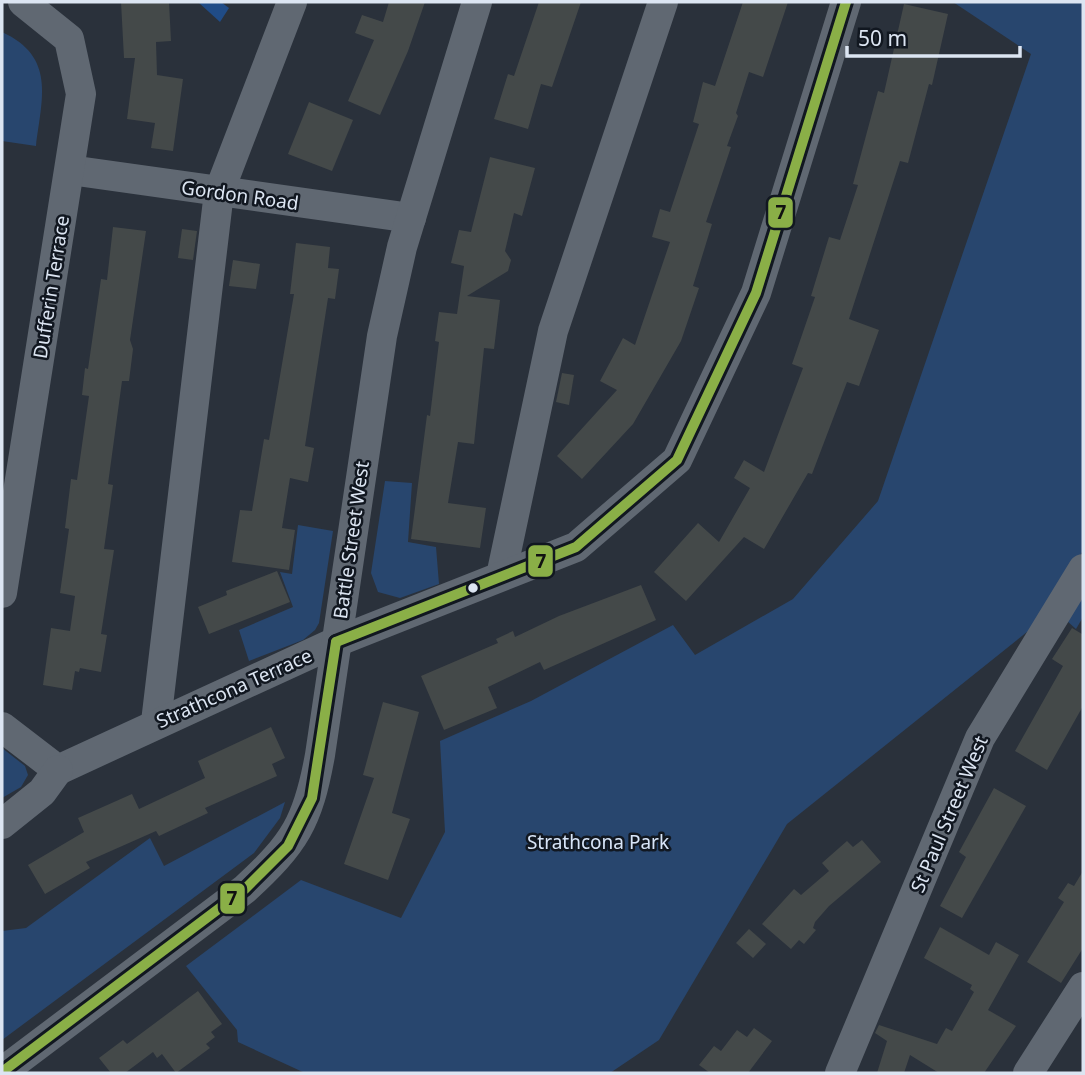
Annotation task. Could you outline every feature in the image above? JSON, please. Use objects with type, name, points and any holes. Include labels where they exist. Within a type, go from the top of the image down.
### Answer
[{"type":"street","name":"Dufferin Terrace","points":[[2,593],[81,94],[69,39],[23,2]]},
{"type":"street","points":[[156,722],[219,192],[292,2]]},
{"type":"street","name":"Battle Street West","points":[[2,1072],[245,889],[277,860],[299,829],[312,798],[378,356],[411,218],[477,2]]},
{"type":"street","points":[[501,576],[554,331],[663,2]]},
{"type":"street","name":"Strathcona Terrace","points":[[2,824],[42,792],[58,769],[336,642],[576,547],[677,460],[755,293],[846,2]]},
{"type":"street","name":"Gordon Road","points":[[70,170],[411,218]]},
{"type":"street","name":"St Paul Street West","points":[[840,1073],[980,738],[1083,569]]},
{"type":"street","points":[[10,733],[58,769]]},
{"type":"street","points":[[1028,1073],[1083,987]]},
{"type":"green space","name":"Strathcona Park","points":[[953,2],[1083,2],[1083,550],[1052,612],[787,824],[659,1040],[610,1073],[305,1073],[238,1042],[237,1030],[186,966],[301,880],[401,918],[445,832],[440,741],[531,701],[673,625],[695,655],[793,599],[878,501],[1031,54]]},
{"type":"green space","points":[[2,32],[19,42],[38,66],[42,95],[36,146],[2,141]]},
{"type":"green space","points":[[385,481],[412,483],[408,542],[436,547],[439,584],[400,598],[378,592],[371,573]]},
{"type":"green space","points":[[298,525],[333,531],[319,623],[303,640],[249,661],[239,630],[293,607],[280,572],[292,574]]},
{"type":"green space","points":[[1083,594],[1083,617],[1076,629],[1067,621]]},
{"type":"green space","points":[[2,748],[25,766],[28,775],[21,787],[2,798]]},
{"type":"green space","points":[[285,802],[280,818],[254,853],[2,1040],[2,931],[26,928],[150,838],[164,866]]},
{"type":"shaded area","points":[[198,2],[221,2],[229,8],[220,22]]},
{"type":"building","points":[[121,2],[169,2],[171,41],[156,42],[157,75],[183,79],[173,151],[151,148],[155,123],[127,119],[135,58],[124,58]]},
{"type":"building","points":[[389,2],[425,2],[408,51],[380,115],[348,101],[374,40],[355,33],[362,15],[383,22]]},
{"type":"building","points":[[539,2],[581,2],[552,87],[541,84],[528,129],[494,119],[508,74],[514,76]]},
{"type":"building","points":[[743,2],[788,2],[763,77],[749,72],[736,113],[738,116],[727,146],[731,147],[706,222],[712,224],[693,286],[699,288],[681,341],[633,424],[582,479],[557,456],[617,390],[600,381],[623,338],[635,345],[670,242],[652,237],[660,209],[670,212],[699,124],[693,122],[703,82],[715,86]]},
{"type":"building","points":[[904,4],[948,14],[932,85],[929,84],[908,163],[900,161],[849,319],[879,330],[859,386],[847,382],[812,474],[808,473],[764,549],[744,537],[686,601],[654,572],[698,523],[719,542],[750,488],[734,478],[744,460],[764,472],[803,368],[792,364],[815,297],[811,296],[829,237],[840,240],[858,185],[853,184],[878,91],[884,93]]},
{"type":"building","points":[[309,102],[353,120],[332,171],[288,154]]},
{"type":"building","points":[[490,157],[535,168],[522,216],[514,213],[505,251],[511,260],[508,271],[467,296],[500,300],[494,349],[484,348],[474,444],[458,442],[448,503],[486,508],[480,548],[411,539],[427,415],[430,416],[439,342],[435,341],[439,312],[457,314],[464,266],[451,263],[459,230],[471,232]]},
{"type":"building","points":[[113,227],[146,231],[130,340],[133,349],[129,381],[122,381],[108,484],[113,485],[104,549],[114,550],[101,634],[107,635],[101,672],[80,668],[79,672],[75,671],[72,690],[43,685],[51,628],[70,631],[75,596],[60,593],[69,529],[65,528],[71,479],[77,480],[89,396],[82,395],[85,368],[88,369],[101,279],[107,280]]},
{"type":"building","points":[[182,229],[197,231],[193,260],[178,258]]},
{"type":"building","points":[[296,243],[330,247],[328,268],[339,269],[335,299],[328,298],[305,446],[314,448],[308,482],[290,478],[282,528],[295,530],[289,570],[232,562],[240,510],[252,511],[264,439],[269,440],[294,294],[290,294]]},
{"type":"building","points":[[233,260],[260,264],[256,289],[229,286]]},
{"type":"building","points":[[562,373],[574,375],[569,405],[556,402]]},
{"type":"building","points":[[277,571],[290,602],[209,634],[198,607],[227,595],[226,591]]},
{"type":"building","points":[[641,585],[656,620],[544,670],[540,662],[488,687],[497,708],[444,730],[421,676],[498,643],[496,639],[513,631],[515,637],[559,616]]},
{"type":"building","points":[[1072,628],[1082,634],[1083,631],[1083,706],[1047,770],[1015,751],[1063,666],[1052,659]]},
{"type":"building","points":[[383,702],[419,712],[392,813],[410,819],[388,880],[344,864],[374,778],[363,775]]},
{"type":"building","points":[[271,727],[285,758],[272,764],[277,776],[205,808],[208,813],[159,836],[156,831],[86,862],[90,868],[45,894],[28,865],[84,832],[78,818],[132,794],[139,809],[205,778],[198,761]]},
{"type":"building","points":[[994,788],[1026,806],[962,918],[940,906],[966,857],[959,852]]},
{"type":"building","points":[[862,840],[881,862],[829,906],[815,922],[813,928],[816,930],[804,944],[799,940],[791,949],[762,924],[794,889],[801,895],[829,871],[822,863],[847,841],[853,847]]},
{"type":"building","points":[[1083,871],[1083,948],[1061,983],[1027,962],[1064,902],[1058,898],[1068,883],[1074,886]]},
{"type":"building","points":[[940,927],[989,955],[996,942],[1019,955],[988,1010],[1016,1026],[984,1073],[939,1073],[910,1055],[904,1073],[877,1073],[887,1041],[875,1033],[879,1025],[937,1044],[946,1028],[952,1031],[974,992],[970,989],[972,985],[924,958]]},
{"type":"building","points":[[749,929],[766,944],[753,958],[736,943]]},
{"type":"building","points":[[198,991],[222,1024],[211,1032],[215,1037],[206,1044],[210,1048],[176,1073],[162,1054],[157,1058],[153,1052],[125,1073],[111,1073],[99,1058],[123,1040],[127,1044]]},
{"type":"building","points":[[754,1028],[772,1041],[748,1073],[710,1073],[699,1065],[714,1046],[721,1051],[737,1030],[747,1037]]},
{"type":"transit line","name":"7","points":[[336,642],[576,547],[677,460],[756,293],[846,2]]},
{"type":"transit line","name":"7","points":[[2,1072],[245,889],[288,846],[312,798],[336,642]]}]
